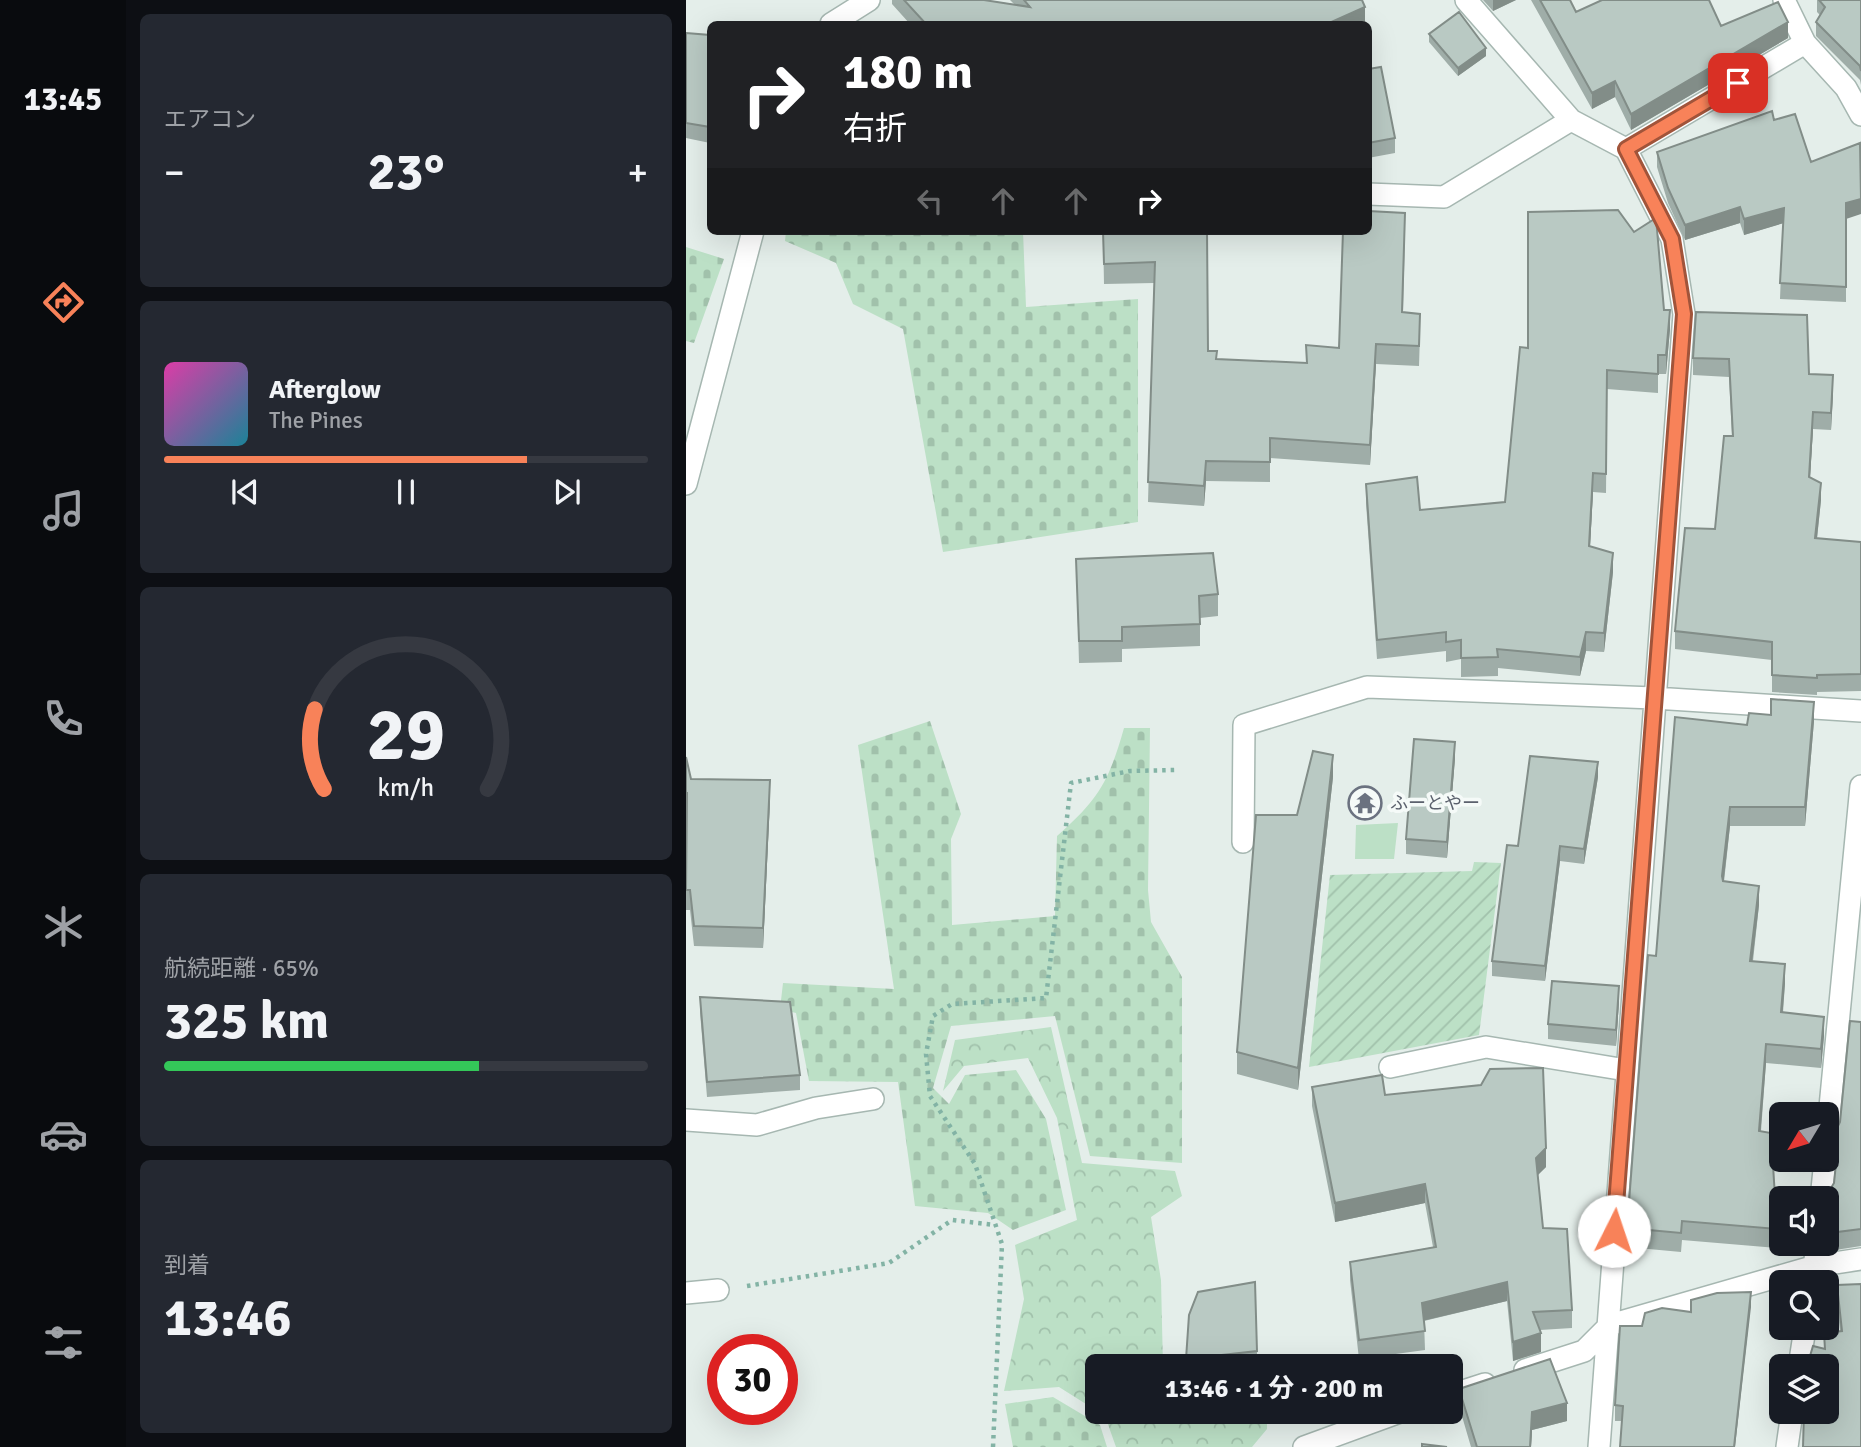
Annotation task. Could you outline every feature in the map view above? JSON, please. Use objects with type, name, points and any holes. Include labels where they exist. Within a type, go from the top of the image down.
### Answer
[{"type":"street","points":[[836,21],[869,0]]},
{"type":"street","points":[[1466,0],[1571,120],[1626,149],[1672,239],[1684,314],[1599,1447]]},
{"type":"street","points":[[1784,0],[1805,44],[1846,88],[1861,115]]},
{"type":"street","points":[[1626,149],[1805,44]]},
{"type":"street","points":[[1372,194],[1444,197],[1571,120]]},
{"type":"street","points":[[686,484],[752,235]]},
{"type":"street","points":[[1242,842],[1244,726],[1367,687],[1654,698],[1861,711]]},
{"type":"street","points":[[1830,1102],[1861,786]]},
{"type":"street","points":[[1390,1067],[1486,1047],[1626,1070]]},
{"type":"street","points":[[686,1120],[757,1125],[816,1108],[873,1099]]},
{"type":"street","points":[[1826,1270],[1861,1259]]},
{"type":"street","points":[[1463,1391],[1584,1351],[1610,1325],[1769,1285]]},
{"type":"street","points":[[686,1293],[718,1290]]},
{"type":"street","points":[[1304,1447],[1368,1424]]},
{"type":"street","points":[[1787,1447],[1790,1424]]},
{"type":"path","points":[[993,1447],[1002,1244],[975,1164],[930,1096],[926,1054],[933,1016],[953,1004],[1046,998],[1071,783],[1130,771],[1175,770]]},
{"type":"path","points":[[718,1290],[889,1263],[952,1220],[995,1225]]},
{"type":"green space","points":[[786,235],[1023,235],[1026,307],[1138,299],[1138,522],[943,552],[903,329],[853,304],[836,263],[785,241]]},
{"type":"green space","points":[[686,247],[724,259],[694,343],[686,341]]},
{"type":"green space","points":[[930,721],[961,814],[951,839],[952,925],[1055,916],[1057,836],[1083,811],[1101,788],[1124,728],[1150,728],[1148,890],[1151,922],[1182,977],[1182,1163],[1090,1156],[1055,1016],[951,1026],[933,1088],[949,1104],[965,1075],[1016,1070],[1046,1119],[1066,1210],[1013,1230],[988,1213],[915,1206],[898,1082],[809,1081],[796,1013],[780,1009],[783,983],[894,989],[858,745]]},
{"type":"green space","points":[[1398,823],[1394,859],[1355,859],[1356,825]]},
{"type":"green space","points":[[1474,862],[1501,863],[1479,1035],[1309,1067],[1330,875],[1472,871]]},
{"type":"green space","points":[[1051,1027],[1082,1163],[1175,1171],[1182,1196],[1151,1217],[1161,1280],[1163,1354],[1085,1354],[1085,1403],[1059,1387],[1004,1391],[1024,1299],[1015,1245],[1077,1220],[1057,1118],[1028,1058],[964,1066],[943,1091],[955,1040]]},
{"type":"green space","points":[[1053,1397],[1085,1416],[1085,1424],[1100,1425],[1107,1447],[1013,1447],[1005,1404]]},
{"type":"green space","points":[[1108,1424],[1267,1424],[1267,1429],[1252,1447],[1116,1447]]},
{"type":"building","points":[[904,0],[984,0],[1030,7],[1024,0],[1362,0],[1365,7],[1334,21],[923,21]]},
{"type":"building","points":[[1540,0],[1570,0],[1576,12],[1602,0],[1709,0],[1721,26],[1778,2],[1788,22],[1631,114],[1615,81],[1592,93]]},
{"type":"building","points":[[1819,0],[1861,0],[1861,71],[1860,66],[1816,22],[1825,7]]},
{"type":"building","points":[[1459,12],[1486,48],[1458,68],[1429,34]]},
{"type":"building","points":[[686,33],[707,35],[707,126],[686,123]]},
{"type":"building","points":[[1381,67],[1395,138],[1372,142],[1372,68]]},
{"type":"building","points":[[1772,111],[1774,120],[1795,114],[1811,162],[1860,143],[1861,199],[1846,203],[1846,287],[1780,283],[1784,208],[1744,219],[1740,207],[1685,225],[1668,188],[1657,152]]},
{"type":"building","points":[[1618,210],[1634,232],[1656,218],[1664,310],[1670,310],[1666,355],[1658,355],[1658,374],[1607,370],[1606,474],[1593,473],[1589,546],[1613,553],[1604,633],[1586,632],[1580,657],[1497,649],[1498,657],[1461,658],[1461,640],[1446,642],[1446,632],[1377,640],[1366,484],[1417,477],[1420,510],[1505,502],[1520,347],[1528,348],[1528,212]]},
{"type":"building","points":[[1372,211],[1405,213],[1402,312],[1420,314],[1419,346],[1376,344],[1370,445],[1270,438],[1270,462],[1206,461],[1204,486],[1148,482],[1155,262],[1104,264],[1103,235],[1207,235],[1208,351],[1217,351],[1216,359],[1307,363],[1306,345],[1339,348],[1343,235],[1372,235]]},
{"type":"building","points":[[1696,312],[1807,315],[1809,374],[1833,375],[1831,413],[1813,412],[1809,477],[1821,483],[1815,538],[1861,542],[1861,674],[1817,675],[1817,678],[1772,675],[1772,642],[1675,631],[1685,528],[1715,529],[1724,436],[1733,436],[1729,359],[1693,358]]},
{"type":"building","points":[[1213,553],[1218,594],[1199,596],[1200,624],[1122,627],[1122,641],[1079,641],[1076,559]]},
{"type":"building","points":[[1771,699],[1814,702],[1805,807],[1730,807],[1722,876],[1723,881],[1759,886],[1750,961],[1785,964],[1781,1012],[1824,1017],[1821,1049],[1766,1044],[1759,1131],[1769,1133],[1769,1172],[1773,1172],[1774,1186],[1769,1186],[1769,1228],[1682,1221],[1681,1233],[1627,1228],[1648,955],[1656,956],[1675,717],[1747,725],[1749,713],[1771,715]]},
{"type":"building","points":[[1414,739],[1455,742],[1447,842],[1406,839]]},
{"type":"building","points":[[1313,751],[1333,755],[1298,1068],[1237,1052],[1256,815],[1297,815]]},
{"type":"building","points":[[1530,756],[1598,762],[1584,849],[1560,846],[1545,966],[1492,961],[1507,845],[1518,846]]},
{"type":"building","points":[[686,757],[691,779],[770,780],[763,928],[694,926],[690,890],[686,890]]},
{"type":"building","points":[[1552,981],[1619,986],[1616,1030],[1548,1024]]},
{"type":"building","points":[[700,997],[790,1002],[800,1075],[707,1082]]},
{"type":"building","points":[[1850,1021],[1861,1022],[1861,1229],[1839,1232],[1839,1186],[1832,1186],[1835,1172],[1839,1172],[1840,1122]]},
{"type":"building","points":[[1543,1068],[1546,1148],[1536,1158],[1543,1228],[1567,1229],[1572,1310],[1533,1312],[1541,1333],[1513,1342],[1507,1282],[1422,1303],[1425,1331],[1359,1340],[1350,1262],[1436,1247],[1425,1184],[1335,1203],[1312,1087],[1382,1075],[1385,1095],[1481,1085],[1490,1069]]},
{"type":"building","points":[[1255,1282],[1257,1351],[1186,1354],[1189,1315],[1198,1292]]},
{"type":"building","points":[[1861,1284],[1861,1447],[1803,1447],[1804,1424],[1839,1424],[1839,1354],[1811,1354],[1813,1346],[1825,1349],[1824,1340],[1839,1340],[1839,1331],[1842,1331],[1839,1285]]},
{"type":"building","points":[[1751,1292],[1734,1447],[1620,1447],[1623,1406],[1615,1405],[1620,1326],[1642,1326],[1645,1313],[1662,1308],[1691,1312],[1691,1300],[1717,1293]]},
{"type":"building","points":[[1550,1359],[1567,1403],[1532,1412],[1530,1447],[1477,1447],[1463,1402],[1463,1388]]},
{"type":"building","points":[[1422,1444],[1447,1447],[1422,1447]]},
{"type":"place","name":"ふーとやー","points":[[1365,803]]},
{"type":"route","points":[[1614,1231],[1684,314],[1672,239],[1626,149],[1738,83]]}]
